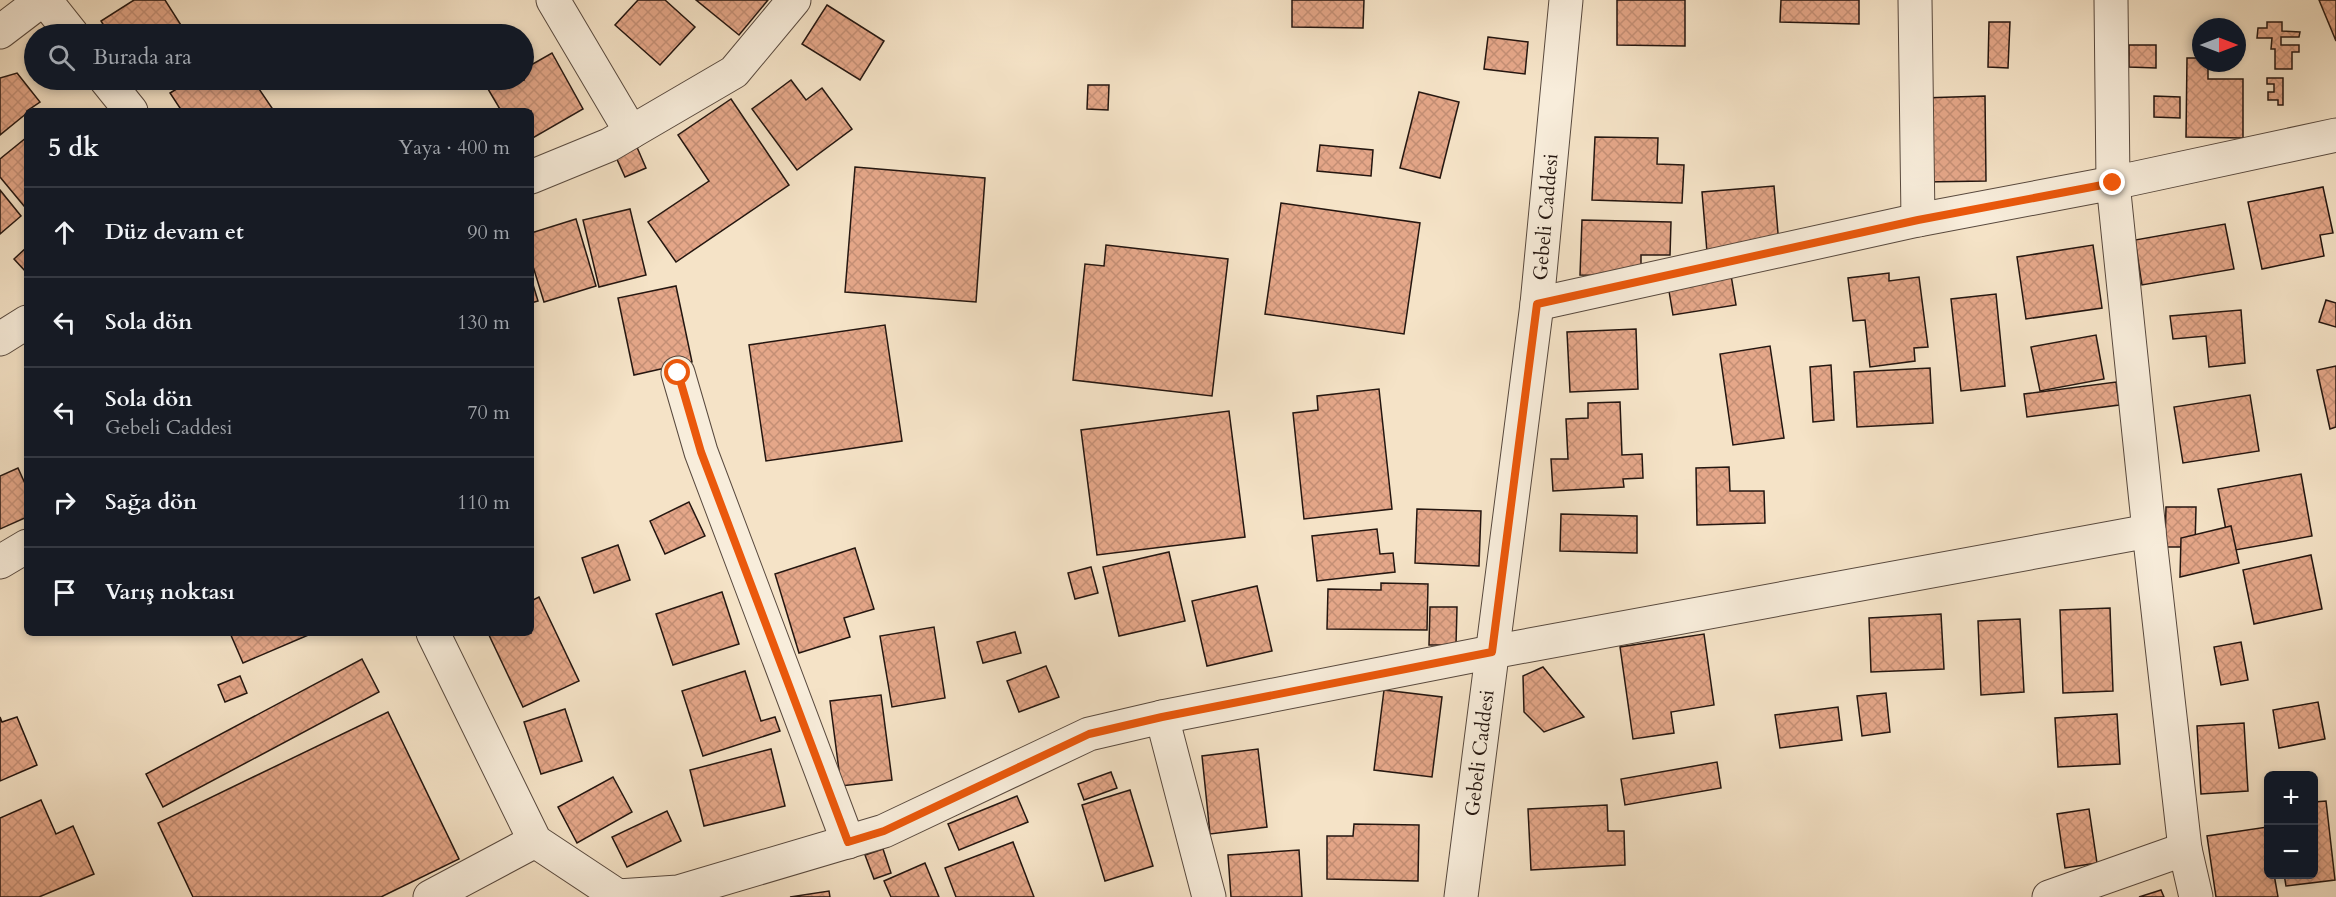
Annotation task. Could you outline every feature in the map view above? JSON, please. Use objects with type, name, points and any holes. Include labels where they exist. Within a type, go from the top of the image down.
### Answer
[{"type":"street","points":[[0,32],[43,0],[63,24]]},
{"type":"street","points":[[553,0],[631,132]]},
{"type":"street","points":[[534,176],[609,145],[734,72],[794,0]]},
{"type":"street","name":"Gebeli Caddesi","points":[[1461,897],[1537,304],[1566,0]]},
{"type":"street","points":[[1915,0],[1918,220]]},
{"type":"street","points":[[2110,0],[2113,183],[2185,849],[2196,897]]},
{"type":"street","points":[[114,90],[129,108]]},
{"type":"street","points":[[1537,304],[1918,220],[2113,183],[2336,135]]},
{"type":"street","points":[[0,339],[24,324]]},
{"type":"street","points":[[678,373],[701,452],[848,842]]},
{"type":"street","points":[[434,636],[535,841],[618,896],[655,895],[678,892],[884,831],[1089,734],[1162,717],[1492,652],[2150,531]]},
{"type":"street","points":[[0,562],[24,548]]},
{"type":"street","points":[[1162,717],[1209,897]]},
{"type":"street","points":[[430,897],[535,841]]},
{"type":"street","points":[[2049,897],[2185,849]]},
{"type":"building","points":[[134,0],[165,0],[180,24],[103,24],[101,21]]},
{"type":"building","points":[[638,0],[665,0],[695,27],[660,65],[615,25]]},
{"type":"building","points":[[696,0],[768,0],[739,35]]},
{"type":"building","points":[[1292,0],[1364,0],[1363,28],[1292,27]]},
{"type":"building","points":[[1617,0],[1685,0],[1685,46],[1617,45]]},
{"type":"building","points":[[1781,0],[1859,0],[1859,24],[1780,22]]},
{"type":"building","points":[[2319,0],[2336,0],[2336,41]]},
{"type":"building","points":[[827,5],[884,41],[860,80],[802,44]]},
{"type":"building","points":[[1989,22],[2010,22],[2008,68],[1988,67]]},
{"type":"building","points":[[2267,22],[2282,22],[2282,31],[2300,32],[2299,37],[2281,37],[2281,45],[2299,45],[2299,52],[2292,52],[2292,69],[2275,69],[2275,49],[2271,49],[2272,38],[2257,38],[2258,28],[2267,28]]},
{"type":"building","points":[[1488,37],[1528,42],[1525,74],[1484,69]]},
{"type":"building","points":[[2129,45],[2156,45],[2156,68],[2129,67]]},
{"type":"building","points":[[552,53],[583,109],[534,137],[534,108],[499,108],[489,90],[534,90],[534,63]]},
{"type":"building","points":[[2187,58],[2192,58],[2192,72],[2208,72],[2208,79],[2243,79],[2243,138],[2186,137]]},
{"type":"building","points":[[17,73],[24,82],[24,90],[30,90],[40,102],[31,108],[24,108],[24,115],[0,135],[0,78]]},
{"type":"building","points":[[2267,78],[2283,78],[2283,105],[2278,105],[2278,100],[2268,100],[2268,92],[2274,92],[2274,84],[2267,84]]},
{"type":"building","points":[[791,80],[806,100],[822,88],[852,129],[797,170],[752,109]]},
{"type":"building","points":[[1088,85],[1109,85],[1108,110],[1087,109]]},
{"type":"building","points":[[175,90],[260,90],[272,108],[180,108],[170,93]]},
{"type":"building","points":[[1419,92],[1459,102],[1440,178],[1400,168]]},
{"type":"building","points":[[1985,96],[1986,181],[1924,182],[1922,98]]},
{"type":"building","points":[[2154,96],[2180,97],[2180,118],[2154,117]]},
{"type":"building","points":[[731,99],[789,185],[676,262],[648,222],[709,181],[678,135]]},
{"type":"building","points":[[1595,137],[1658,138],[1657,164],[1684,165],[1682,203],[1592,200]]},
{"type":"building","points":[[24,139],[24,206],[0,177],[0,159]]},
{"type":"building","points":[[636,145],[646,168],[625,177],[615,155]]},
{"type":"building","points":[[1320,145],[1373,150],[1371,176],[1317,171]]},
{"type":"building","points":[[855,167],[985,178],[976,302],[845,292]]},
{"type":"building","points":[[1774,186],[1779,245],[1707,252],[1702,192]]},
{"type":"building","points":[[2323,187],[2333,233],[2320,235],[2324,256],[2262,269],[2248,202]]},
{"type":"building","points":[[0,190],[21,216],[0,234]]},
{"type":"building","points":[[1281,203],[1420,223],[1404,334],[1265,314]]},
{"type":"building","points":[[630,209],[646,275],[599,287],[583,220]]},
{"type":"building","points":[[576,219],[596,286],[544,302],[534,270],[534,232]]},
{"type":"building","points":[[1582,220],[1671,222],[1670,255],[1641,255],[1641,276],[1580,275]]},
{"type":"building","points":[[2225,224],[2234,269],[2142,285],[2135,240]]},
{"type":"building","points":[[1106,245],[1228,259],[1212,396],[1073,380],[1085,264],[1104,266]]},
{"type":"building","points":[[2093,245],[2102,308],[2026,319],[2017,257]]},
{"type":"building","points":[[24,250],[24,270],[14,259]]},
{"type":"building","points":[[1889,273],[1889,281],[1919,277],[1928,347],[1914,348],[1915,361],[1870,367],[1865,320],[1853,321],[1848,278]]},
{"type":"building","points":[[1731,275],[1736,305],[1673,315],[1668,285]]},
{"type":"building","points":[[676,286],[692,362],[634,375],[618,298]]},
{"type":"building","points":[[534,288],[538,301],[534,302]]},
{"type":"building","points":[[1996,294],[2005,386],[1961,391],[1951,299]]},
{"type":"building","points":[[2326,300],[2336,303],[2336,327],[2319,322]]},
{"type":"building","points":[[2241,310],[2245,363],[2209,367],[2206,336],[2173,339],[2170,316]]},
{"type":"building","points":[[885,325],[902,441],[766,461],[749,345]]},
{"type":"building","points":[[1636,329],[1638,389],[1570,392],[1567,332]]},
{"type":"building","points":[[2096,335],[2104,379],[2040,391],[2031,347]]},
{"type":"building","points":[[1770,346],[1784,438],[1733,445],[1720,354]]},
{"type":"building","points":[[1831,365],[1834,420],[1813,422],[1810,367]]},
{"type":"building","points":[[2336,366],[2336,427],[2330,429],[2317,370]]},
{"type":"building","points":[[1930,368],[1933,423],[1857,427],[1854,372]]},
{"type":"building","points":[[2116,382],[2119,405],[2027,417],[2024,394]]},
{"type":"building","points":[[1379,389],[1392,509],[1304,519],[1293,413],[1318,410],[1317,396]]},
{"type":"building","points":[[2250,395],[2259,451],[2183,463],[2174,407]]},
{"type":"building","points":[[1620,402],[1622,455],[1642,454],[1643,478],[1623,479],[1624,487],[1553,491],[1551,459],[1568,459],[1566,419],[1588,418],[1588,403]]},
{"type":"building","points":[[1229,411],[1245,537],[1097,555],[1081,430]]},
{"type":"building","points":[[1729,467],[1730,491],[1764,491],[1765,523],[1697,525],[1696,468]]},
{"type":"building","points":[[18,468],[24,481],[24,518],[0,529],[0,476]]},
{"type":"building","points":[[2301,474],[2312,536],[2230,551],[2218,489]]},
{"type":"building","points":[[689,502],[705,536],[665,554],[650,521]]},
{"type":"building","points":[[2166,507],[2196,507],[2195,547],[2165,547]]},
{"type":"building","points":[[1417,509],[1481,511],[1479,566],[1415,563]]},
{"type":"building","points":[[1561,514],[1637,516],[1637,553],[1560,551]]},
{"type":"building","points":[[2231,526],[2239,563],[2180,577],[2181,538]]},
{"type":"building","points":[[1377,529],[1380,554],[1393,553],[1395,572],[1317,581],[1312,536]]},
{"type":"building","points":[[618,545],[630,580],[594,593],[582,558]]},
{"type":"building","points":[[855,548],[874,609],[844,618],[850,637],[799,653],[775,574]]},
{"type":"building","points":[[1169,552],[1185,621],[1119,636],[1103,567]]},
{"type":"building","points":[[2311,555],[2322,609],[2254,624],[2243,570]]},
{"type":"building","points":[[1091,567],[1098,593],[1075,599],[1068,573]]},
{"type":"building","points":[[1381,583],[1428,584],[1427,630],[1327,629],[1328,589],[1381,590]]},
{"type":"building","points":[[1257,586],[1272,651],[1207,666],[1192,601]]},
{"type":"building","points":[[722,592],[739,644],[673,665],[656,614]]},
{"type":"building","points":[[539,597],[579,681],[523,707],[489,636],[534,636],[534,600]]},
{"type":"building","points":[[1430,607],[1457,607],[1456,645],[1429,645]]},
{"type":"building","points":[[2110,608],[2113,691],[2063,693],[2060,610]]},
{"type":"building","points":[[1941,614],[1944,669],[1871,672],[1869,618]]},
{"type":"building","points":[[2020,619],[2024,692],[1981,695],[1978,621]]},
{"type":"building","points":[[934,627],[945,698],[892,707],[880,636]]},
{"type":"building","points":[[1015,632],[1021,653],[983,663],[977,642]]},
{"type":"building","points":[[1704,634],[1714,705],[1671,712],[1674,733],[1633,739],[1620,647]]},
{"type":"building","points":[[231,636],[306,636],[243,663]]},
{"type":"building","points":[[2241,642],[2248,680],[2221,685],[2214,647]]},
{"type":"building","points":[[362,659],[379,692],[163,807],[146,774]]},
{"type":"building","points":[[1046,666],[1059,697],[1019,712],[1007,681]]},
{"type":"building","points":[[1543,667],[1584,717],[1544,732],[1524,712],[1523,676]]},
{"type":"building","points":[[745,671],[761,721],[775,717],[780,731],[703,756],[682,691]]},
{"type":"building","points":[[240,676],[247,693],[225,702],[218,685]]},
{"type":"building","points":[[1384,690],[1442,697],[1432,777],[1374,770]]},
{"type":"building","points":[[1886,693],[1890,732],[1862,736],[1857,696]]},
{"type":"building","points":[[881,695],[892,780],[841,786],[830,701]]},
{"type":"building","points":[[2318,702],[2325,739],[2279,748],[2273,710]]},
{"type":"building","points":[[1838,707],[1842,740],[1780,748],[1775,715]]},
{"type":"building","points":[[565,709],[582,761],[541,774],[524,722]]},
{"type":"building","points":[[388,712],[459,859],[381,897],[193,897],[158,823]]},
{"type":"building","points":[[2117,714],[2120,764],[2058,767],[2055,718]]},
{"type":"building","points":[[0,717],[2,722],[17,717],[37,765],[0,781]]},
{"type":"building","points":[[2244,723],[2248,791],[2201,794],[2197,726]]},
{"type":"building","points":[[771,749],[785,806],[704,826],[690,770]]},
{"type":"building","points":[[1258,749],[1267,827],[1210,834],[1202,756]]},
{"type":"building","points":[[1717,762],[1721,788],[1625,805],[1621,779]]},
{"type":"building","points":[[1111,772],[1117,788],[1084,800],[1078,784]]},
{"type":"building","points":[[613,777],[632,812],[577,843],[558,807]]},
{"type":"building","points":[[1130,790],[1153,866],[1105,881],[1082,805]]},
{"type":"building","points":[[1017,796],[1028,822],[959,850],[948,824]]},
{"type":"building","points":[[41,800],[56,834],[73,826],[94,874],[39,897],[0,897],[0,818]]},
{"type":"building","points":[[2326,801],[2335,880],[2286,886],[2285,879],[2318,879],[2318,802]]},
{"type":"building","points":[[1607,805],[1608,831],[1624,831],[1625,865],[1531,870],[1528,809]]},
{"type":"building","points":[[2089,809],[2097,863],[2065,868],[2057,814]]},
{"type":"building","points":[[667,811],[681,841],[627,867],[612,837]]},
{"type":"building","points":[[1354,824],[1419,825],[1418,881],[1327,879],[1327,836],[1353,836]]},
{"type":"building","points":[[2264,827],[2264,879],[2275,879],[2278,897],[2216,897],[2207,836]]},
{"type":"building","points":[[1013,842],[1034,897],[956,897],[945,868]]},
{"type":"building","points":[[883,849],[891,873],[874,879],[865,855]]},
{"type":"building","points":[[1299,850],[1302,897],[1231,897],[1228,855]]},
{"type":"building","points":[[925,863],[939,897],[891,897],[884,881]]},
{"type":"building","points":[[2161,890],[2164,897],[2139,897]]},
{"type":"building","points":[[829,891],[830,897],[790,897]]},
{"type":"route","points":[[678,373],[701,452],[848,842],[884,831],[1089,734],[1162,717],[1492,652],[1537,304],[1918,220],[2113,183]]}]
